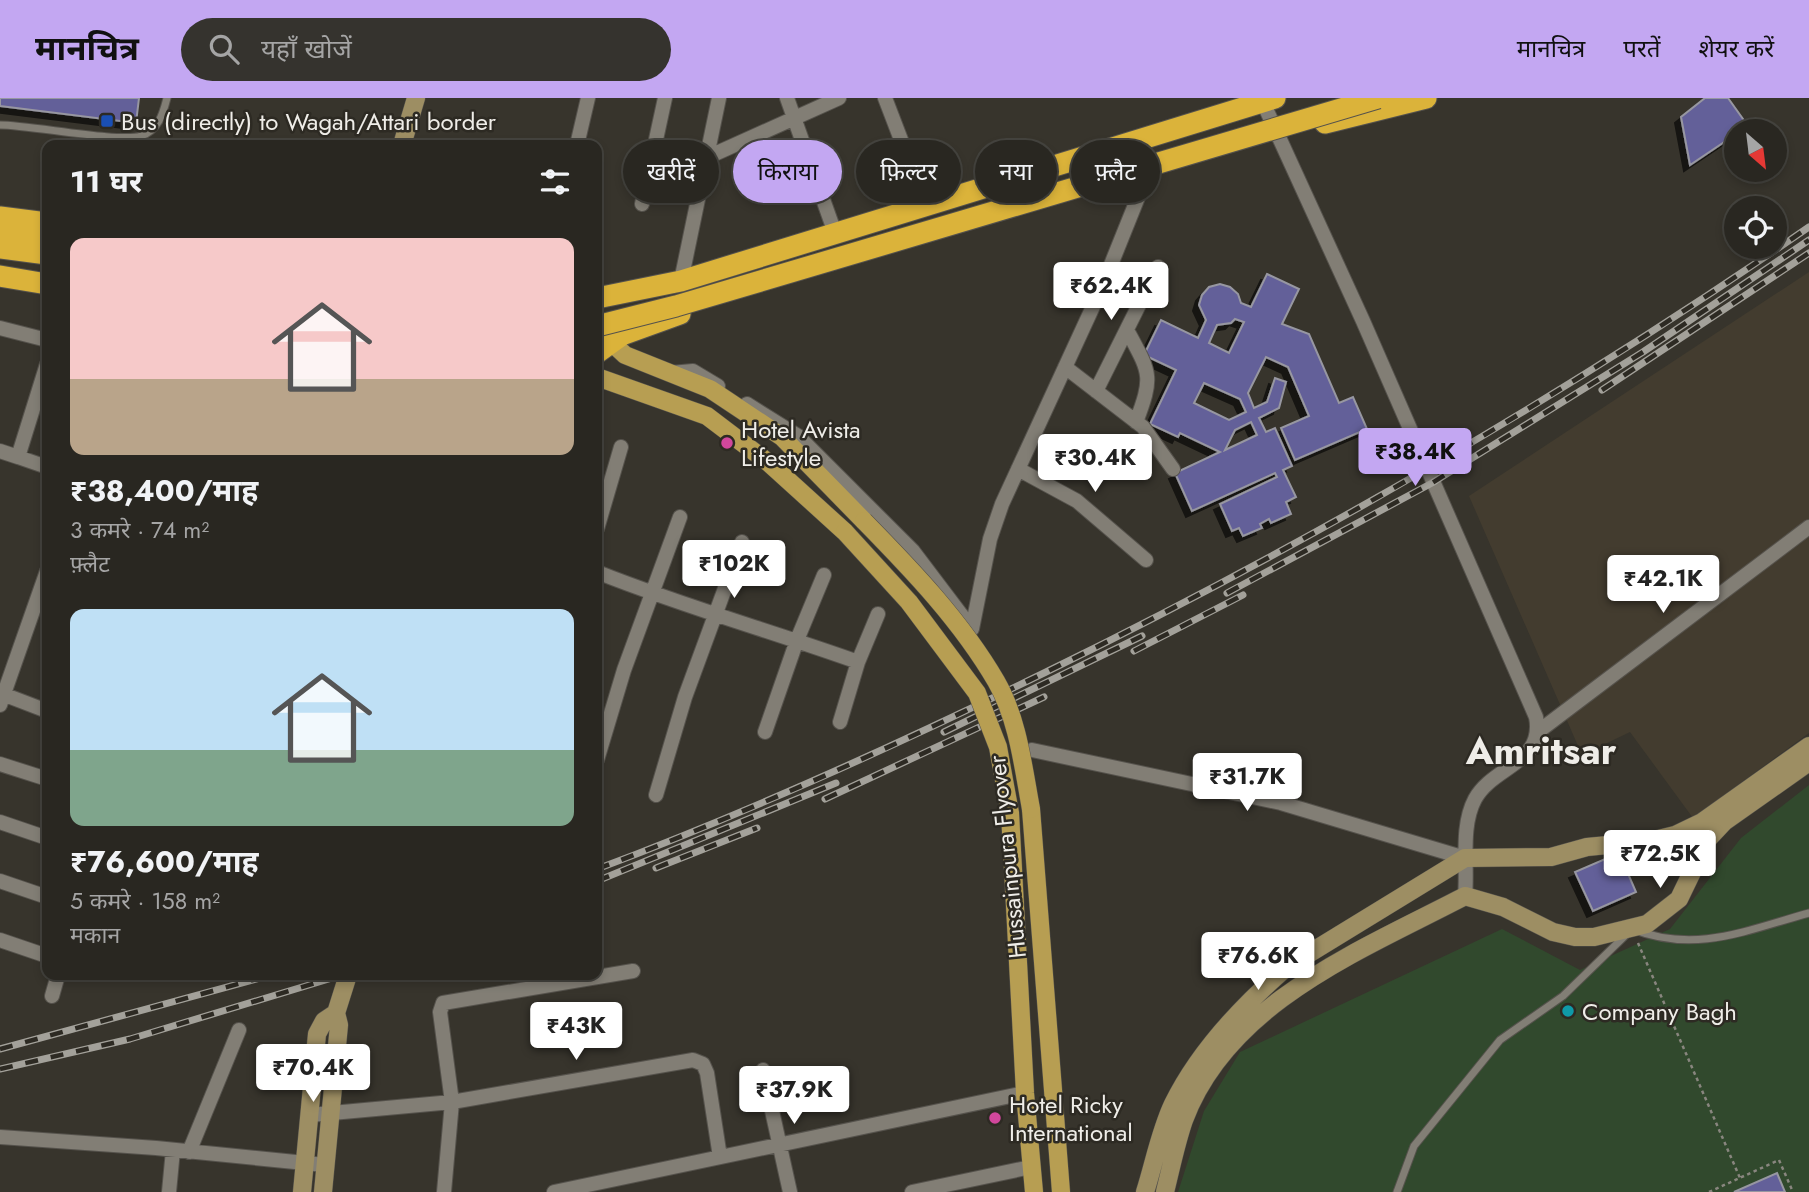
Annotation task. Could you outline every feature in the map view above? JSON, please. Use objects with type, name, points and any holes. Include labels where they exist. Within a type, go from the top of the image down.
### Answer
[{"type":"highway","points":[[602,335],[675,295],[1321,98]]},
{"type":"highway","points":[[602,336],[676,306],[1378,98]]},
{"type":"highway","points":[[1160,171],[1279,135],[1426,98]]},
{"type":"highway","points":[[602,299],[681,281],[1266,99]]},
{"type":"highway","points":[[602,336],[643,326],[1071,198]]},
{"type":"highway","points":[[0,217],[42,222]]},
{"type":"highway","points":[[1,244],[42,240]]},
{"type":"highway","points":[[1,244],[42,253]]},
{"type":"highway","points":[[1,281],[42,284]]},
{"type":"highway","points":[[602,306],[602,327]]},
{"type":"main road","points":[[403,140],[416,98]]},
{"type":"main road","name":"Hussainpura Flyover","points":[[602,337],[625,355],[710,389],[782,436],[929,587],[997,682],[1018,738],[1031,809],[1061,1192]]},
{"type":"main road","name":"Hussainpura Flyover","points":[[602,379],[707,416],[769,463],[845,532],[909,602],[977,693],[998,747],[1010,813],[1024,1086],[1034,1192]]},
{"type":"main road","points":[[1145,1192],[1172,1106],[1192,1071],[1261,990],[1308,953],[1465,858],[1551,857],[1587,847],[1675,835],[1702,822],[1809,746]]},
{"type":"main road","points":[[1165,1192],[1185,1119],[1212,1070],[1247,1026],[1291,991],[1331,966],[1465,896],[1503,906],[1553,932],[1575,937],[1632,929],[1656,919],[1679,899],[1707,839],[1724,822],[1809,762]]},
{"type":"main road","points":[[323,1192],[339,1025],[337,1013],[347,980]]},
{"type":"main road","points":[[302,1192],[317,1034],[324,1021],[337,1013]]},
{"type":"street","points":[[578,140],[588,98]]},
{"type":"street","points":[[642,204],[666,98]]},
{"type":"street","points":[[711,140],[719,98]]},
{"type":"street","points":[[787,98],[835,233]]},
{"type":"street","points":[[719,152],[839,98]]},
{"type":"street","points":[[885,98],[926,205]]},
{"type":"street","points":[[1266,99],[1279,135],[1530,702],[1539,731]]},
{"type":"street","points":[[681,281],[698,203]]},
{"type":"street","points":[[671,373],[693,370],[798,436],[913,551],[972,629],[990,539],[1018,469],[1102,288],[1136,203]]},
{"type":"street","points":[[1096,391],[1158,267]]},
{"type":"street","points":[[0,328],[42,339]]},
{"type":"street","points":[[1127,330],[1149,375],[1147,393],[1136,422]]},
{"type":"street","points":[[1065,367],[1154,439],[1173,470]]},
{"type":"street","points":[[18,457],[42,380]]},
{"type":"street","points":[[602,512],[621,447]]},
{"type":"street","points":[[0,451],[42,465]]},
{"type":"street","points":[[1018,469],[1077,501],[1146,560]]},
{"type":"street","points":[[602,743],[624,670],[680,517]]},
{"type":"street","points":[[1465,896],[1465,858],[1469,819],[1475,798],[1532,748],[1539,731],[1809,527]]},
{"type":"street","points":[[656,795],[685,697],[742,542]]},
{"type":"street","points":[[602,574],[653,594],[715,612],[859,662]]},
{"type":"street","points":[[765,732],[797,640],[824,575]]},
{"type":"street","points":[[42,585],[1,698],[42,710]]},
{"type":"street","points":[[840,722],[878,614]]},
{"type":"street","points":[[1032,750],[1282,803],[1465,858]]},
{"type":"street","points":[[0,764],[42,777]]},
{"type":"street","points":[[0,822],[42,836]]},
{"type":"street","points":[[0,881],[42,895]]},
{"type":"street","points":[[0,940],[42,954]]},
{"type":"street","points":[[602,976],[633,971]]},
{"type":"street","points":[[52,996],[57,980]]},
{"type":"street","points":[[444,1192],[452,1102],[440,1012],[443,1003],[580,980]]},
{"type":"street","points":[[189,1152],[239,1030]]},
{"type":"street","points":[[310,1115],[452,1102],[694,1060],[703,1064],[707,1073],[720,1157]]},
{"type":"street","points":[[763,1070],[790,1192]]},
{"type":"street","points":[[554,1192],[780,1146],[1024,1086]]},
{"type":"street","points":[[0,1137],[326,1165]]},
{"type":"street","points":[[169,1192],[173,1150]]},
{"type":"street","points":[[912,1192],[1031,1167]]},
{"type":"lane","points":[[0,125],[129,138],[151,130],[162,118],[167,98]]},
{"type":"lane","points":[[1397,1192],[1414,1146],[1500,1040],[1563,996],[1632,929],[1657,938],[1708,941],[1809,913]]},
{"type":"path","points":[[1632,929],[1740,1178]]},
{"type":"path","points":[[1709,1192],[1779,1160],[1793,1192]]},
{"type":"shaded area","points":[[1809,272],[1809,733],[1693,818],[1630,732],[1582,755],[1469,496]]},
{"type":"green space","name":"Company Bagh","points":[[1809,785],[1809,1192],[1178,1192],[1204,1111],[1240,1052],[1502,929],[1580,970],[1670,929],[1741,838]]},
{"type":"building","points":[[0,98],[139,98],[136,123],[0,106]]},
{"type":"building","points":[[1705,98],[1728,98],[1743,119],[1724,119],[1724,142],[1690,165],[1681,117]]},
{"type":"building","points":[[1267,274],[1299,289],[1282,324],[1309,334],[1339,403],[1353,397],[1367,429],[1295,460],[1281,428],[1309,416],[1288,367],[1266,357],[1248,393],[1254,408],[1267,402],[1275,378],[1286,382],[1279,408],[1259,418],[1266,432],[1275,428],[1292,466],[1283,470],[1296,497],[1286,502],[1291,514],[1271,523],[1269,519],[1260,524],[1262,528],[1243,536],[1239,528],[1232,531],[1220,504],[1277,477],[1275,473],[1192,511],[1175,473],[1220,452],[1180,433],[1178,437],[1150,424],[1176,370],[1144,355],[1161,320],[1198,338],[1206,320],[1199,305],[1202,295],[1209,287],[1220,284],[1230,287],[1238,294],[1241,303],[1251,307]],"holes":[[[1235,319],[1244,322],[1229,353],[1209,343],[1217,325],[1231,323]],[[1204,383],[1240,399],[1246,412],[1229,420],[1194,403]],[[1251,422],[1257,435],[1225,450],[1235,430]]]},
{"type":"building","points":[[1619,853],[1636,892],[1593,911],[1575,872]]},
{"type":"building","points":[[1777,1173],[1785,1192],[1734,1192]]},
{"type":"railway","points":[[602,867],[768,801],[880,751],[1046,672],[1243,571],[1436,464],[1530,407],[1624,349],[1809,227]]},
{"type":"railway","points":[[1227,593],[1432,483],[1643,352],[1809,240]]},
{"type":"railway","points":[[1602,390],[1809,253]]},
{"type":"railway","points":[[1134,651],[1243,595]]},
{"type":"railway","points":[[944,732],[1142,636]]},
{"type":"railway","points":[[825,799],[1044,697]]},
{"type":"railway","points":[[602,879],[836,783]]},
{"type":"railway","points":[[656,868],[757,828]]},
{"type":"railway","points":[[0,1049],[253,980]]},
{"type":"railway","points":[[0,1069],[130,1039],[325,980]]},
{"type":"place","name":"Bus (directly) to Wagah/Attari border","points":[[107,121]]},
{"type":"place","name":"Hotel Avista Lifestyle","points":[[727,443]]},
{"type":"place","name":"Company Bagh","points":[[1568,1011]]},
{"type":"place","name":"Hotel Ricky International","points":[[995,1118]]},
{"type":"district","name":"Amritsar","points":[[1541,750]]}]
